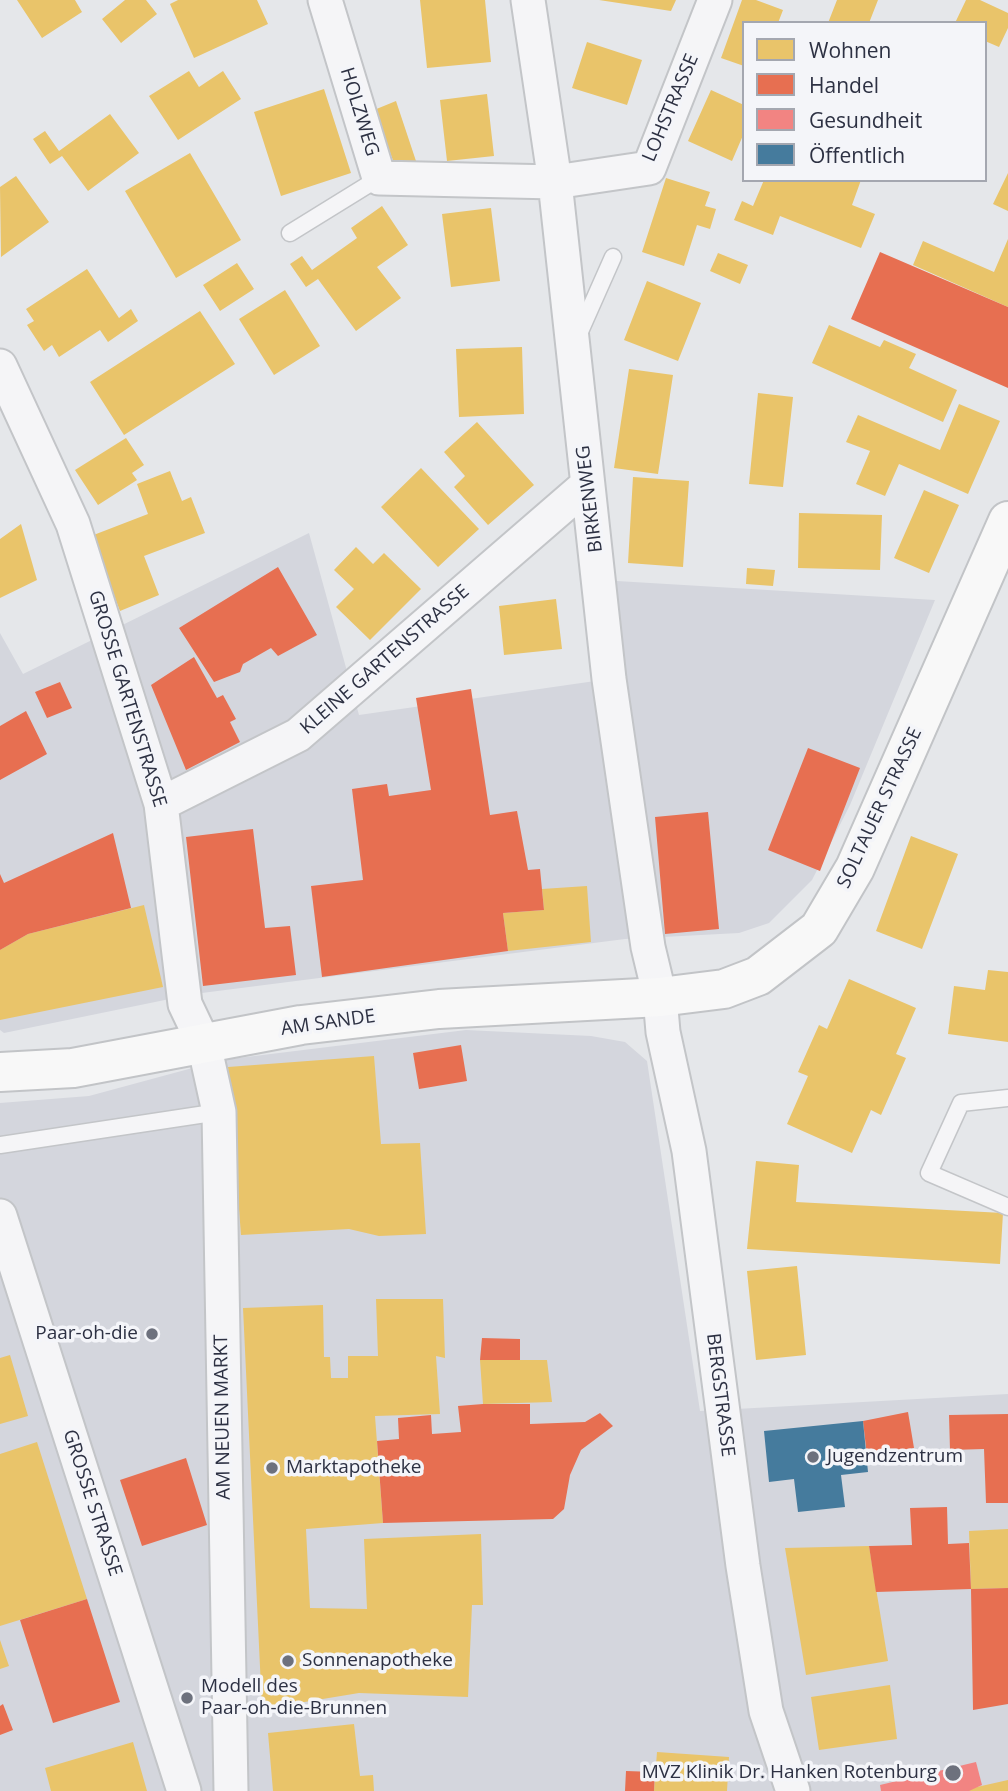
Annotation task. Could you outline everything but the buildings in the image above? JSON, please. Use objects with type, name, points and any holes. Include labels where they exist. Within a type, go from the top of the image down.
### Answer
[{"type":"main road","name":"SOLTAUER STRASSE","points":[[660,996],[724,989],[758,976],[819,929],[855,868],[1008,521]]},
{"type":"main road","name":"AM SANDE","points":[[0,1072],[73,1068],[301,1025],[439,1009],[660,996]]},
{"type":"street","name":"HOLZWEG","points":[[325,0],[380,178],[555,182]]},
{"type":"street","name":"BIRKENWEG","points":[[528,0],[555,182],[609,679],[648,947],[660,996]]},
{"type":"street","name":"LOHSTRASSE","points":[[555,182],[649,168],[715,0]]},
{"type":"street","name":"GROSSE GARTENSTRASSE","points":[[0,366],[73,524],[161,804],[185,1004],[204,1044]]},
{"type":"street","name":"KLEINE GARTENSTRASSE","points":[[161,804],[298,735],[587,485]]},
{"type":"street","name":"BERGSTRASSE","points":[[660,996],[663,1032],[689,1152],[701,1228],[717,1377],[766,1711],[793,1791]]},
{"type":"street","name":"AM NEUEN MARKT","points":[[204,1044],[219,1112],[231,1791]]},
{"type":"street","name":"GROSSE STRASSE","points":[[0,1216],[184,1791]]},
{"type":"lane","points":[[290,233],[380,178]]},
{"type":"lane","points":[[573,348],[613,257]]},
{"type":"lane","points":[[1008,1098],[961,1103],[929,1173],[1008,1207]]},
{"type":"lane","points":[[0,1144],[219,1112]]},
{"type":"shaded area","points":[[309,533],[359,715],[609,679],[600,580],[935,600],[850,805],[812,880],[769,923],[739,933],[625,939],[194,994],[4,1033],[0,1030],[0,633],[23,674]]},
{"type":"shaded area","points":[[466,1030],[591,1036],[625,1042],[647,1061],[700,1411],[1008,1394],[1008,1791],[0,1791],[0,1103],[89,1096],[222,1060]]},
{"type":"place","name":"Paar-oh-die","points":[[152,1334]]},
{"type":"place","name":"Jugendzentrum","points":[[813,1457]]},
{"type":"place","name":"Marktapotheke","points":[[272,1468]]},
{"type":"place","name":"Sonnenapotheke","points":[[288,1661]]},
{"type":"place","name":"Modell des Paar-oh-die-Brunnen","points":[[187,1698]]},
{"type":"place","name":"MVZ Klinik Dr. Hanken Rotenburg","points":[[953,1773]]}]
